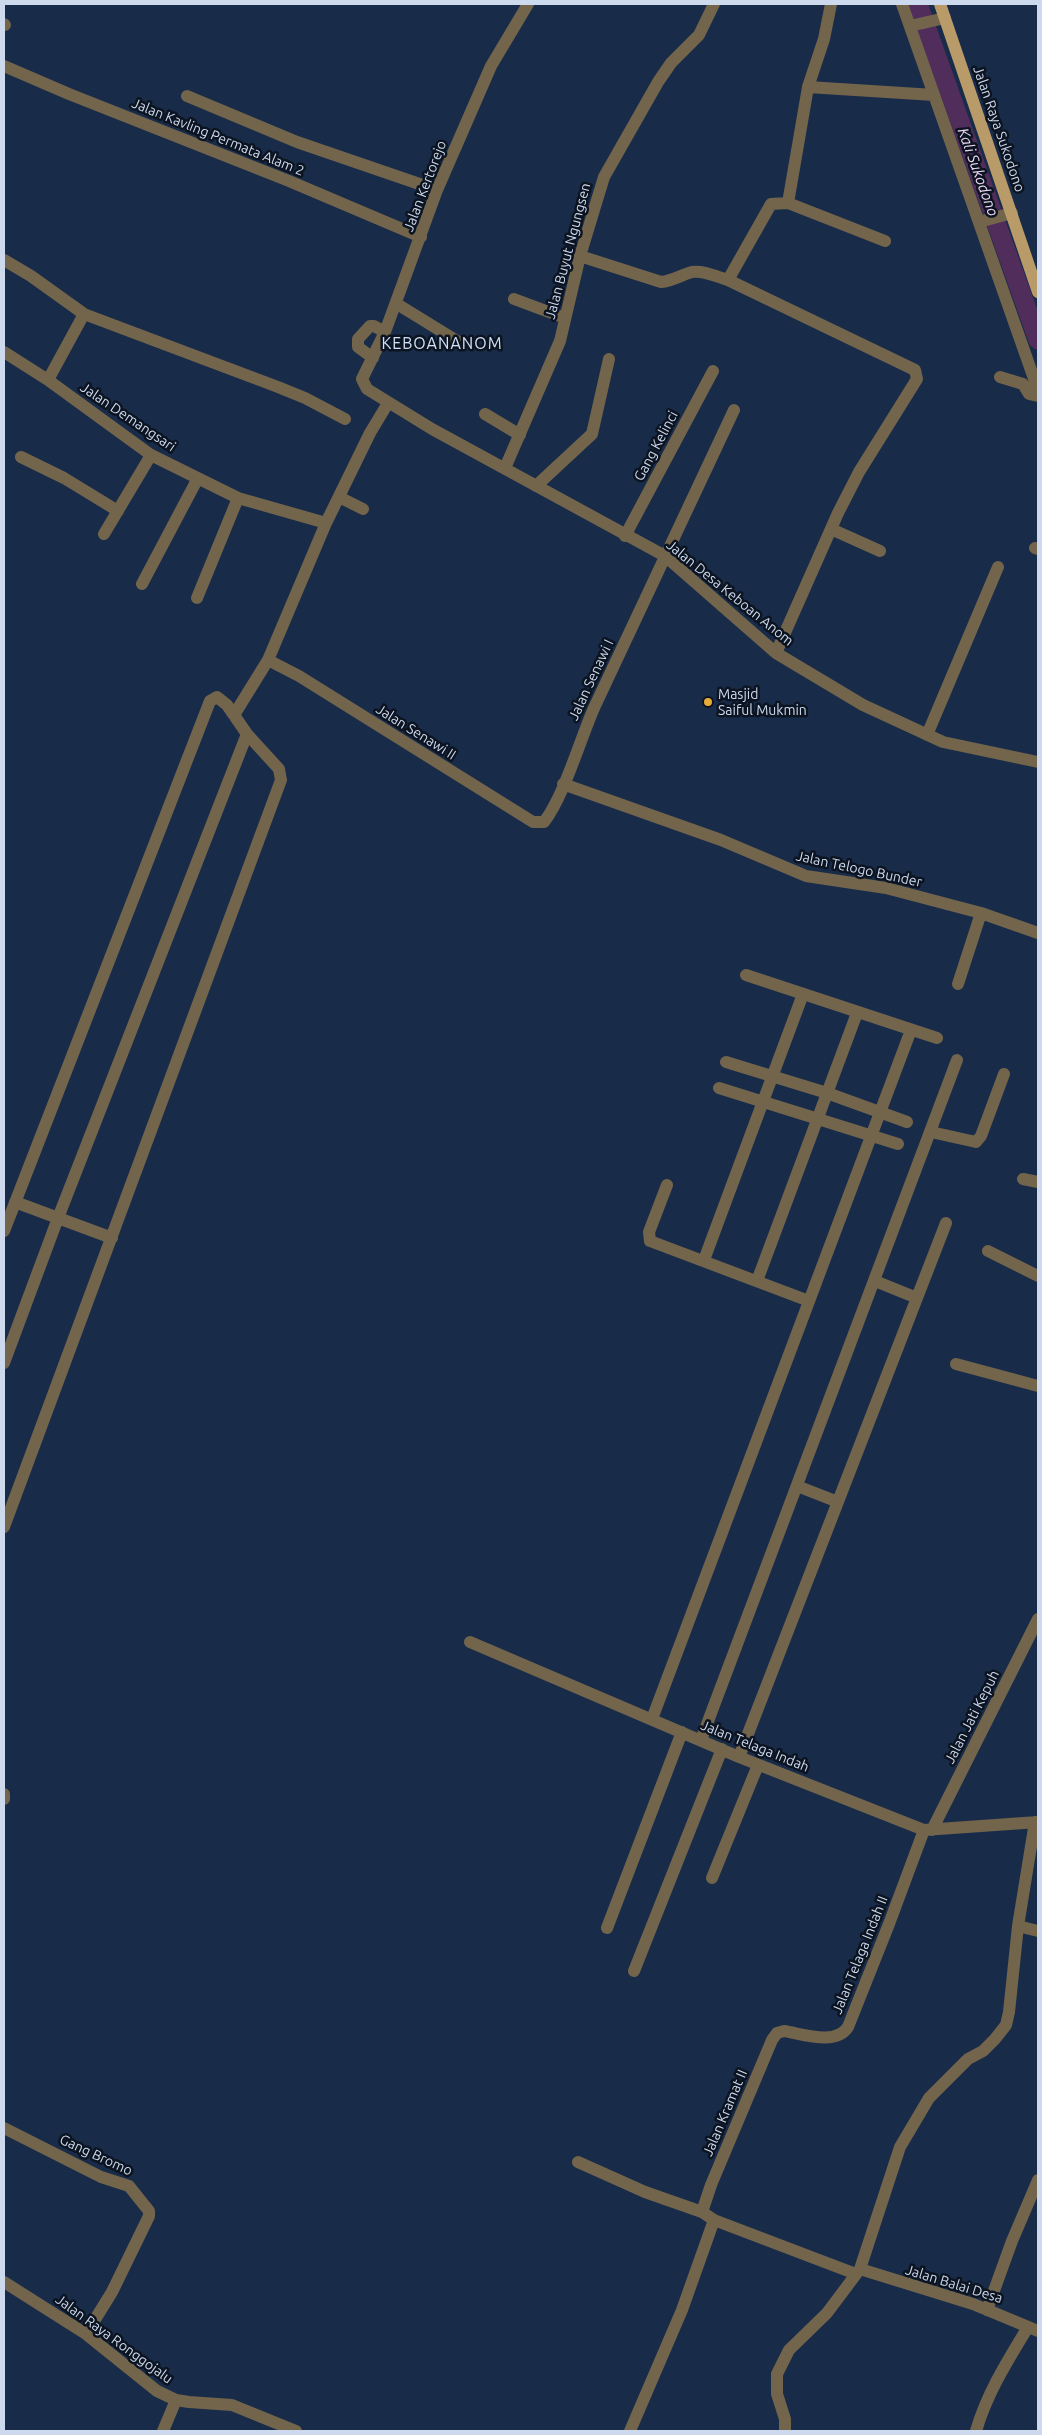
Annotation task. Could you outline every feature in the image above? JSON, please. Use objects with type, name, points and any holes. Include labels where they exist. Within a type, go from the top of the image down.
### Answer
[{"type":"main road","name":"Jalan Raya Sukodono","points":[[940,4],[1038,292]]},
{"type":"street","name":"Jalan Kertorejo","points":[[364,384],[362,379],[386,332],[437,190],[491,66],[528,4]]},
{"type":"street","name":"Jalan Buyut Ngungsen","points":[[505,468],[560,341],[580,256],[604,177],[658,82],[671,63],[699,35],[714,4]]},
{"type":"street","points":[[788,202],[808,87],[824,39],[831,4]]},
{"type":"street","points":[[902,4],[918,24],[934,95],[987,220],[1038,390]]},
{"type":"street","points":[[918,24],[945,18]]},
{"type":"street","name":"Jalan Kavling Permata Alam 2","points":[[4,66],[69,94],[335,200],[421,237]]},
{"type":"street","points":[[808,87],[934,95]]},
{"type":"street","points":[[187,96],[297,142],[437,190]]},
{"type":"street","points":[[728,280],[771,204],[788,202],[885,241]]},
{"type":"street","points":[[987,220],[1012,212]]},
{"type":"street","points":[[580,256],[661,282],[701,272],[728,280],[915,370],[917,379],[859,472],[831,529],[776,653]]},
{"type":"street","points":[[4,260],[31,276],[84,314],[278,387],[305,398],[344,419]]},
{"type":"street","points":[[514,299],[565,318]]},
{"type":"street","points":[[397,304],[462,344]]},
{"type":"street","points":[[48,380],[84,314]]},
{"type":"street","points":[[373,358],[358,347],[358,339],[370,326],[386,332]]},
{"type":"street","name":"Jalan Demangsari","points":[[4,352],[48,380],[151,455],[238,498],[326,523]]},
{"type":"street","points":[[536,486],[592,434],[609,359]]},
{"type":"street","name":"Gang Kelinci","points":[[625,536],[713,370]]},
{"type":"street","points":[[1000,377],[1023,384],[1029,394],[1038,396]]},
{"type":"street","name":"Jalan Desa Keboan Anom","points":[[364,384],[388,403],[432,429],[625,536],[665,556],[776,653],[863,704],[943,742],[1038,762]]},
{"type":"street","points":[[234,715],[268,660],[326,523],[370,433],[388,403]]},
{"type":"street","name":"Jalan Senawi I","points":[[548,817],[583,733],[734,410]]},
{"type":"street","points":[[485,414],[520,435]]},
{"type":"street","points":[[104,534],[151,455]]},
{"type":"street","points":[[21,457],[64,478],[118,511]]},
{"type":"street","points":[[142,584],[198,478]]},
{"type":"street","points":[[339,497],[363,509]]},
{"type":"street","points":[[197,598],[238,498]]},
{"type":"street","points":[[831,529],[880,551]]},
{"type":"street","points":[[927,735],[998,567]]},
{"type":"street","name":"Jalan Senawi II","points":[[268,660],[299,676],[532,822],[544,822],[548,817]]},
{"type":"street","points":[[4,1231],[210,701],[217,697],[222,700],[247,734],[278,769],[281,780],[4,1527]]},
{"type":"street","points":[[4,1363],[58,1218],[247,734]]},
{"type":"street","name":"Jalan Telogo Bunder","points":[[563,784],[721,840],[806,876],[886,888],[981,913],[1038,933]]},
{"type":"street","points":[[958,984],[981,913]]},
{"type":"street","points":[[746,975],[938,1038]]},
{"type":"street","points":[[704,1260],[804,994]]},
{"type":"street","points":[[757,1281],[857,1013]]},
{"type":"street","points":[[652,1720],[911,1030]]},
{"type":"street","points":[[701,1740],[957,1060]]},
{"type":"street","points":[[726,1062],[828,1093],[906,1122]]},
{"type":"street","points":[[931,1132],[976,1142],[981,1136],[1004,1074]]},
{"type":"street","points":[[719,1088],[898,1144]]},
{"type":"street","points":[[1023,1179],[1038,1182]]},
{"type":"street","points":[[667,1185],[649,1232],[649,1240],[809,1301]]},
{"type":"street","points":[[15,1202],[112,1238]]},
{"type":"street","points":[[739,1758],[946,1223]]},
{"type":"street","points":[[988,1251],[1038,1276]]},
{"type":"street","points":[[875,1281],[917,1298]]},
{"type":"street","points":[[956,1364],[1038,1386]]},
{"type":"street","points":[[797,1486],[838,1502]]},
{"type":"street","name":"Jalan Jati Kepuh","points":[[928,1830],[1038,1619]]},
{"type":"street","name":"Jalan Telaga Indah","points":[[470,1642],[701,1740],[756,1768],[928,1830],[1037,1822]]},
{"type":"street","points":[[607,1928],[682,1732]]},
{"type":"street","points":[[634,1971],[722,1750]]},
{"type":"street","points":[[712,1878],[756,1768]]},
{"type":"street","points":[[785,2431],[785,2419],[778,2394],[778,2374],[790,2350],[826,2313],[858,2272],[900,2147],[929,2098],[968,2059],[983,2051],[1006,2025],[1018,1926],[1037,1822]]},
{"type":"street","name":"Jalan Telaga Indah II","points":[[784,2031],[833,2038],[845,2031],[928,1830]]},
{"type":"street","points":[[1018,1926],[1038,1931]]},
{"type":"street","name":"Jalan Kramat II","points":[[702,2212],[711,2184],[772,2040],[777,2034],[784,2031]]},
{"type":"street","name":"Gang Bromo","points":[[4,2128],[101,2177],[129,2186],[149,2211],[149,2216],[112,2292],[86,2334]]},
{"type":"street","name":"Jalan Balai Desa","points":[[578,2162],[645,2192],[702,2212],[714,2220],[858,2272],[987,2310],[1033,2329]]},
{"type":"street","points":[[987,2310],[1012,2241],[1038,2180]]},
{"type":"street","points":[[630,2431],[682,2310],[714,2220]]},
{"type":"street","name":"Jalan Raya Ronggojalu","points":[[4,2282],[86,2334],[157,2391],[176,2400],[232,2405],[296,2431]]},
{"type":"street","points":[[976,2431],[985,2405],[1000,2374],[1033,2329]]},
{"type":"street","points":[[163,2431],[176,2400]]},
{"type":"waterway","name":"Kali Sukodono","points":[[918,4],[1038,340]]},
{"type":"place","name":"Masjid Saiful Mukmin","points":[[708,702]]},
{"type":"district","name":"KEBOANANOM","points":[[442,344]]}]
